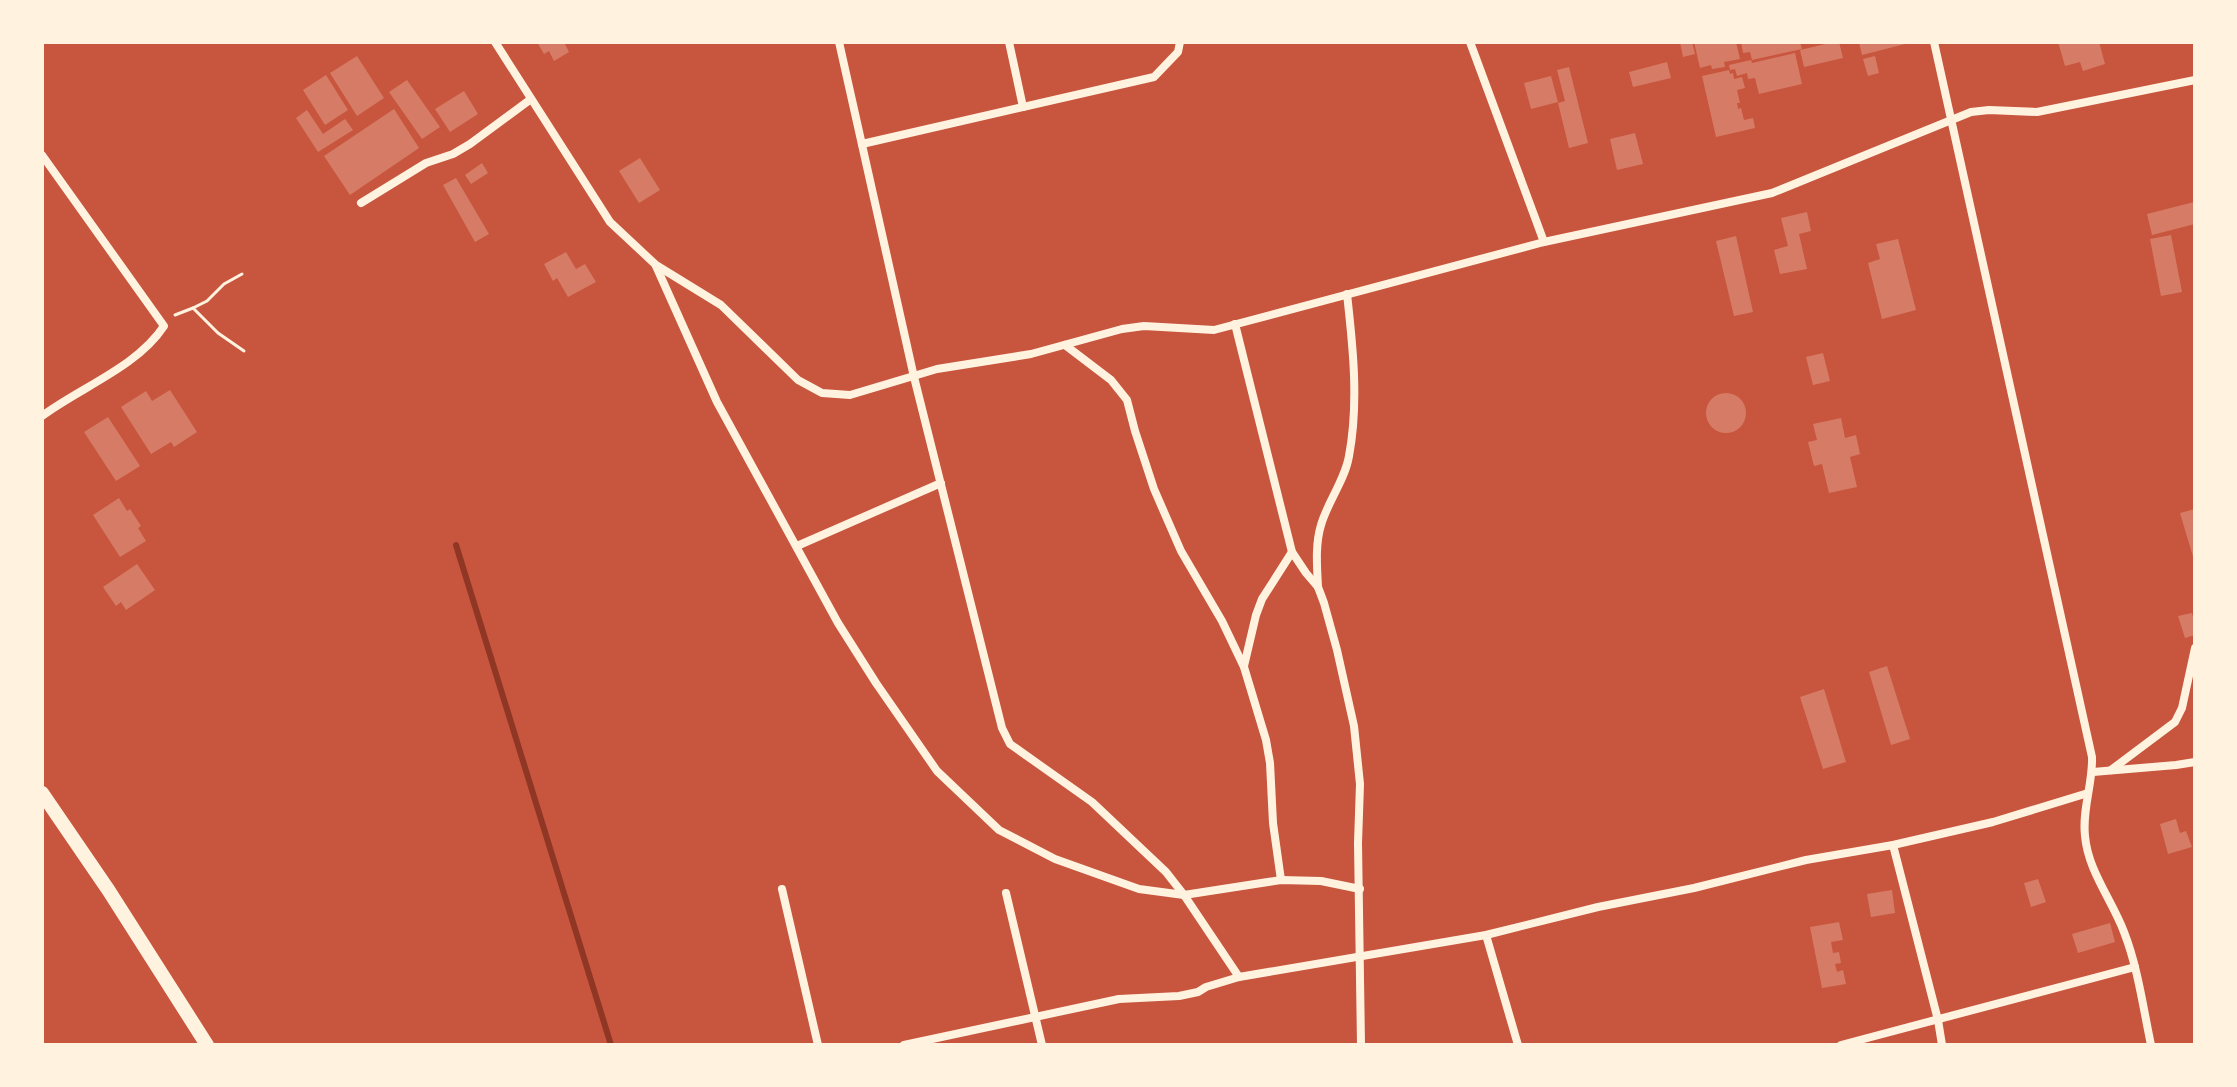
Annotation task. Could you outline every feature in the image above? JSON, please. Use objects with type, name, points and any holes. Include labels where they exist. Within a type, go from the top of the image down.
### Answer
[{"type":"main road","points":[[42,793],[207,1045]]},
{"type":"street","points":[[495,42],[610,222],[656,265],[721,305],[798,380],[822,393],[850,395],[937,369],[1031,354],[1122,329],[1144,326],[1214,330],[1544,242],[1772,193],[1971,112],[2037,112],[2195,80]]},
{"type":"street","points":[[839,42],[914,377],[1002,728],[1010,744],[1092,802],[1166,872],[1239,977]]},
{"type":"street","points":[[1009,42],[1023,107]]},
{"type":"street","points":[[862,144],[1154,77],[1178,52],[1180,42]]},
{"type":"street","points":[[1470,42],[1544,242]]},
{"type":"street","points":[[1934,42],[2092,757],[2085,837],[2097,878],[2124,930],[2151,1045]]},
{"type":"street","points":[[361,203],[426,163],[453,154],[470,144],[531,99]]},
{"type":"street","points":[[42,155],[164,326],[154,341],[138,354],[42,416]]},
{"type":"street","points":[[656,265],[717,402],[838,623],[937,771],[999,830],[1055,859],[1139,889],[1184,895],[1281,880],[1321,881],[1360,889]]},
{"type":"street","points":[[1347,294],[1354,392],[1353,429],[1349,459],[1321,524],[1317,553],[1318,587],[1337,650],[1354,726],[1360,784],[1361,1045]]},
{"type":"street","points":[[1235,324],[1292,552],[1318,587]]},
{"type":"street","points":[[1065,345],[1111,380],[1127,400],[1159,501],[1181,551],[1222,621],[1244,667],[1270,763],[1273,823],[1281,880]]},
{"type":"street","points":[[797,546],[941,483]]},
{"type":"street","points":[[1244,667],[1262,599],[1292,552]]},
{"type":"street","points":[[2111,770],[2175,722],[2182,708],[2195,648]]},
{"type":"street","points":[[2093,772],[2195,762]]},
{"type":"street","points":[[904,1045],[1119,999],[1179,996],[1239,977],[1486,935],[1806,860],[1893,845],[1993,822],[2088,793]]},
{"type":"street","points":[[1893,845],[1942,1045]]},
{"type":"street","points":[[782,889],[818,1045]]},
{"type":"street","points":[[1006,893],[1042,1045]]},
{"type":"street","points":[[1486,935],[1518,1045]]},
{"type":"street","points":[[1841,1045],[2135,967]]},
{"type":"path","points":[[164,326],[177,313],[207,301],[224,284],[242,274]]},
{"type":"path","points":[[193,308],[218,333],[244,351]]},
{"type":"building","points":[[537,42],[564,42],[569,52],[554,61],[549,51],[544,54]]},
{"type":"building","points":[[1680,42],[1692,42],[1695,54],[1683,57]]},
{"type":"building","points":[[1694,42],[1736,42],[1740,59],[1724,62],[1725,67],[1712,69],[1711,65],[1700,68]]},
{"type":"building","points":[[1741,42],[1800,42],[1802,49],[1752,60],[1750,52],[1743,53]]},
{"type":"building","points":[[1839,42],[1843,58],[1804,67],[1800,50]]},
{"type":"building","points":[[1859,42],[1909,42],[1909,43],[1862,55]]},
{"type":"building","points":[[2058,42],[2099,42],[2105,64],[2083,71],[2080,62],[2065,66]]},
{"type":"building","points":[[1795,53],[1802,84],[1759,94],[1755,78],[1748,79],[1747,73],[1737,76],[1735,69],[1730,70],[1729,65]]},
{"type":"building","points":[[357,56],[384,98],[357,116],[330,73]]},
{"type":"building","points":[[1875,56],[1879,73],[1868,76],[1863,59]]},
{"type":"building","points":[[1667,62],[1671,78],[1633,87],[1629,72]]},
{"type":"building","points":[[1569,67],[1588,143],[1569,148],[1558,103],[1565,101],[1557,70]]},
{"type":"building","points":[[1729,70],[1734,79],[1742,77],[1745,88],[1737,90],[1738,109],[1741,108],[1744,120],[1753,118],[1755,128],[1716,137],[1702,76]]},
{"type":"building","points":[[326,75],[348,110],[325,125],[303,90]]},
{"type":"building","points":[[1551,76],[1558,102],[1531,109],[1524,83]]},
{"type":"building","points":[[407,80],[440,127],[422,139],[389,92]]},
{"type":"building","points":[[464,91],[478,114],[450,132],[435,109]]},
{"type":"building","points":[[394,109],[419,148],[350,195],[324,156]]},
{"type":"building","points":[[307,110],[323,134],[345,119],[353,130],[318,152],[296,118]]},
{"type":"building","points":[[1635,133],[1643,164],[1617,170],[1610,139]]},
{"type":"building","points":[[640,158],[660,190],[639,203],[619,171]]},
{"type":"building","points":[[482,163],[488,173],[471,184],[465,175]]},
{"type":"building","points":[[456,178],[489,234],[475,242],[443,185]]},
{"type":"building","points":[[2194,202],[2195,224],[2152,235],[2147,214]]},
{"type":"building","points":[[1807,212],[1811,231],[1799,234],[1807,269],[1780,274],[1774,250],[1788,246],[1781,218]]},
{"type":"building","points":[[2171,235],[2182,292],[2161,296],[2150,239]]},
{"type":"building","points":[[1736,236],[1753,312],[1734,316],[1716,241]]},
{"type":"building","points":[[1898,239],[1916,310],[1882,319],[1868,263],[1880,259],[1876,244]]},
{"type":"building","points":[[566,252],[576,269],[585,264],[596,282],[568,297],[557,278],[553,281],[544,264]]},
{"type":"building","points":[[1823,353],[1830,381],[1813,385],[1806,357]]},
{"type":"building","points":[[170,390],[197,432],[174,447],[171,442],[151,454],[121,407],[146,391],[152,401]]},
{"type":"building","points":[[1726,393],[1740,399],[1746,413],[1740,427],[1726,433],[1712,427],[1706,413],[1712,399]]},
{"type":"building","points":[[108,417],[140,466],[116,481],[84,432]]},
{"type":"building","points":[[1841,418],[1845,438],[1856,435],[1860,454],[1850,457],[1857,487],[1829,493],[1822,464],[1814,466],[1808,442],[1817,440],[1813,424]]},
{"type":"building","points":[[119,498],[141,526],[138,528],[146,541],[120,557],[93,515]]},
{"type":"building","points":[[2195,509],[2195,560],[2194,560],[2180,513]]},
{"type":"building","points":[[137,564],[155,590],[126,610],[121,602],[116,606],[103,587]]},
{"type":"building","points":[[2192,613],[2195,635],[2185,638],[2178,616]]},
{"type":"building","points":[[1887,666],[1910,739],[1891,745],[1869,672]]},
{"type":"building","points":[[1824,689],[1846,762],[1823,769],[1800,697]]},
{"type":"building","points":[[2176,819],[2180,833],[2186,831],[2192,847],[2168,854],[2160,824]]},
{"type":"building","points":[[2038,879],[2046,902],[2031,907],[2024,883]]},
{"type":"building","points":[[1892,890],[1895,913],[1871,917],[1867,894]]},
{"type":"building","points":[[1839,922],[1843,940],[1831,942],[1833,953],[1839,952],[1841,963],[1835,964],[1837,972],[1843,970],[1846,984],[1822,988],[1810,927]]},
{"type":"building","points":[[2110,923],[2115,942],[2078,953],[2072,934]]},
{"type":"waterway","points":[[456,545],[611,1045]]}]
